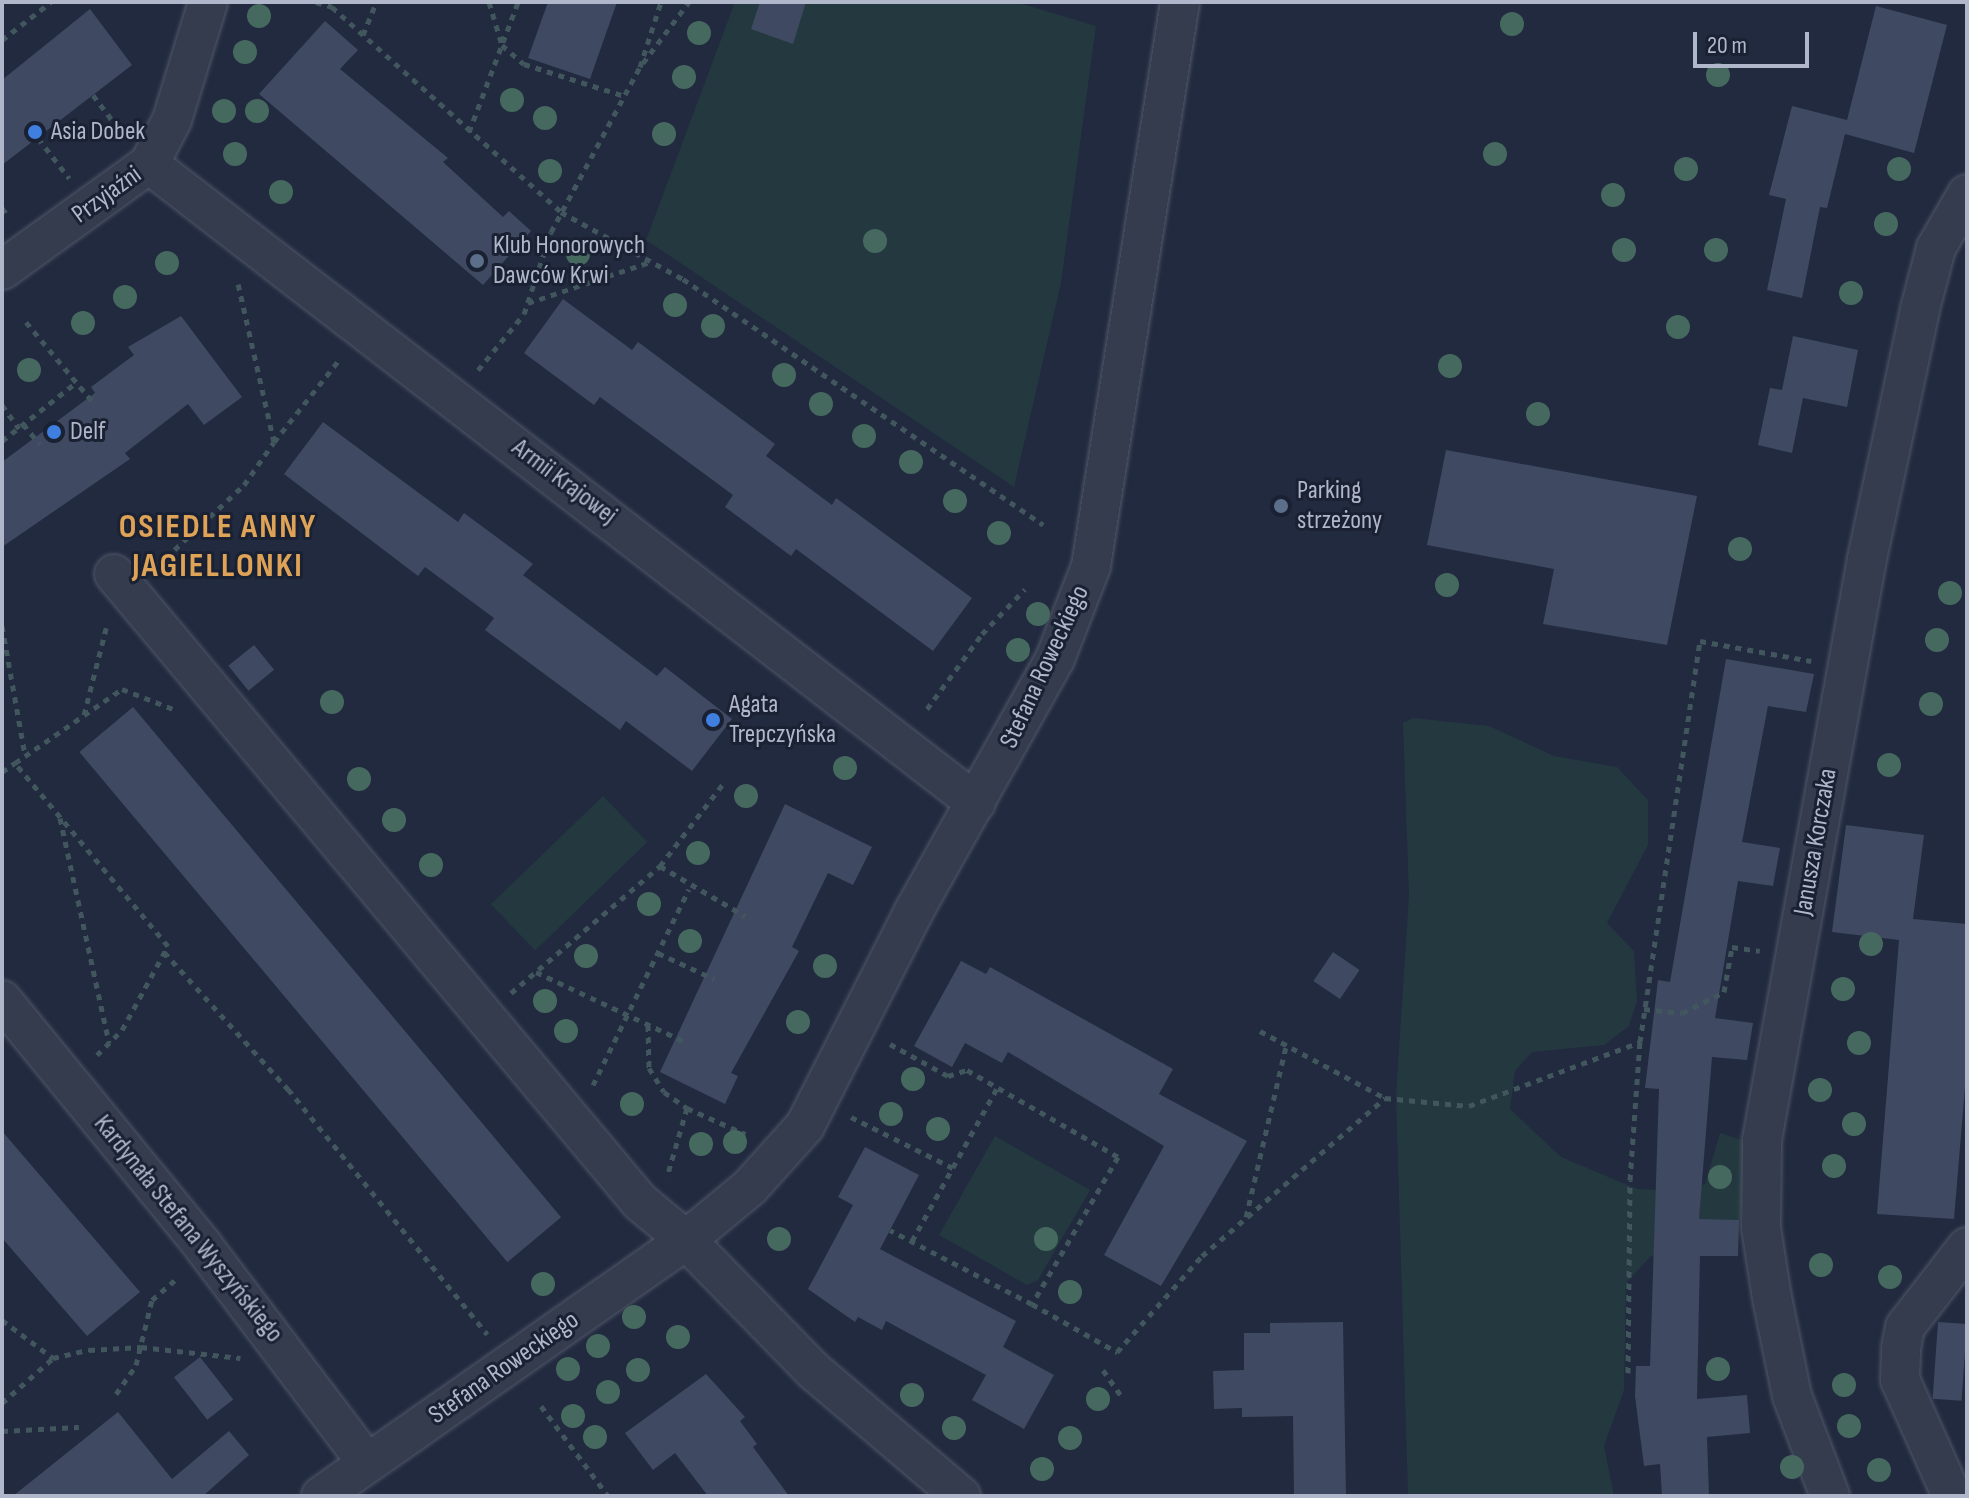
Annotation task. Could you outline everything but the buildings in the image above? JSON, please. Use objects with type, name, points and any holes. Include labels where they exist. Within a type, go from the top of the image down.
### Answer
[{"type":"street","name":"Przyjaźni","points":[[2,270],[140,154],[172,120],[208,2]]},
{"type":"street","name":"Stefana Roweckiego","points":[[321,1496],[686,1240],[750,1187],[805,1126],[1055,659],[1091,566],[1180,2]]},
{"type":"street","name":"Armii Krajowej","points":[[140,154],[976,803]]},
{"type":"street","name":"Janusza Korczaka","points":[[1830,1496],[1792,1396],[1772,1298],[1761,1228],[1762,1140],[1867,559],[1916,325],[1936,248],[1967,194]]},
{"type":"street","points":[[122,583],[640,1202],[686,1240],[814,1371],[961,1496]]},
{"type":"street","name":"Kardynała Stefana Wyszyńskiego","points":[[2,1000],[203,1246],[367,1463]]},
{"type":"street","points":[[1952,1496],[1900,1380],[1901,1348],[1905,1327],[1967,1247]]},
{"type":"path","points":[[2,40],[51,2]]},
{"type":"path","points":[[316,2],[332,7],[561,212],[651,262],[1043,525]]},
{"type":"path","points":[[363,35],[376,2]]},
{"type":"path","points":[[489,2],[502,45],[524,64],[625,96]]},
{"type":"path","points":[[469,132],[518,2]]},
{"type":"path","points":[[469,376],[494,354],[528,303],[561,212],[640,67],[661,2]]},
{"type":"path","points":[[640,67],[689,2]]},
{"type":"path","points":[[93,95],[140,154]]},
{"type":"path","points":[[38,138],[77,188]]},
{"type":"path","points":[[528,303],[651,262]]},
{"type":"path","points":[[238,283],[274,442]]},
{"type":"path","points":[[26,322],[73,385],[93,402]]},
{"type":"path","points":[[84,715],[122,583],[244,485],[339,360]]},
{"type":"path","points":[[2,441],[73,385]]},
{"type":"path","points":[[2,405],[40,444]]},
{"type":"path","points":[[927,709],[982,634],[1025,589]]},
{"type":"path","points":[[2,626],[25,755]]},
{"type":"path","points":[[1628,1373],[1630,1180],[1640,1042],[1700,641],[1828,664]]},
{"type":"path","points":[[2,772],[122,689],[181,712]]},
{"type":"path","points":[[15,763],[168,946],[109,1044],[101,1051]]},
{"type":"path","points":[[484,1015],[660,866],[723,784]]},
{"type":"path","points":[[60,817],[109,1044]]},
{"type":"path","points":[[660,866],[689,889],[745,916]]},
{"type":"path","points":[[573,1119],[689,889]]},
{"type":"path","points":[[1644,1009],[1682,1013],[1724,992],[1732,947],[1774,952]]},
{"type":"path","points":[[164,952],[288,1089],[495,1344]]},
{"type":"path","points":[[658,953],[714,979]]},
{"type":"path","points":[[536,972],[683,1041]]},
{"type":"path","points":[[648,1025],[649,1068],[664,1092],[687,1108],[757,1139]]},
{"type":"path","points":[[1260,1031],[1385,1098],[1469,1106],[1640,1042]]},
{"type":"path","points":[[882,1039],[948,1076],[967,1070],[1118,1157],[1032,1304]]},
{"type":"path","points":[[1246,1218],[1286,1046]]},
{"type":"path","points":[[912,1241],[997,1088]]},
{"type":"path","points":[[890,1230],[1117,1352],[1202,1256],[1385,1098]]},
{"type":"path","points":[[666,1182],[687,1108]]},
{"type":"path","points":[[843,1113],[953,1168]]},
{"type":"path","points":[[116,1394],[141,1347],[152,1300],[190,1265]]},
{"type":"path","points":[[2,1320],[53,1358]]},
{"type":"path","points":[[2,1403],[53,1358],[141,1347],[246,1358]]},
{"type":"path","points":[[1103,1370],[1122,1397]]},
{"type":"path","points":[[541,1406],[608,1496]]},
{"type":"path","points":[[2,1431],[79,1427]]},
{"type":"green space","points":[[735,2],[1016,2],[1096,26],[1061,283],[1014,487],[646,240]]},
{"type":"green space","points":[[1413,718],[1489,726],[1554,756],[1617,767],[1648,800],[1648,845],[1607,923],[1634,951],[1637,1001],[1629,1026],[1604,1045],[1532,1052],[1515,1071],[1510,1109],[1561,1157],[1637,1189],[1680,1191],[1705,1184],[1720,1133],[1748,1142],[1737,1251],[1651,1256],[1626,1283],[1624,1390],[1604,1446],[1614,1496],[1408,1496],[1396,1096],[1409,895],[1403,723]]},
{"type":"green space","points":[[603,796],[647,842],[535,950],[491,904]]},
{"type":"green space","points":[[995,1136],[1090,1190],[1038,1280],[1027,1285],[939,1235]]},
{"type":"place","name":"Asia Dobek","points":[[35,132]]},
{"type":"place","name":"Klub Honorowych Dawców Krwi","points":[[477,261]]},
{"type":"place","name":"Delf","points":[[54,432]]},
{"type":"place","name":"Parking strzeżony","points":[[1281,506]]},
{"type":"place","name":"Agata Trepczyńska","points":[[713,720]]},
{"type":"district","name":"OSIEDLE ANNY JAGIELLONKI","points":[[218,546]]}]
